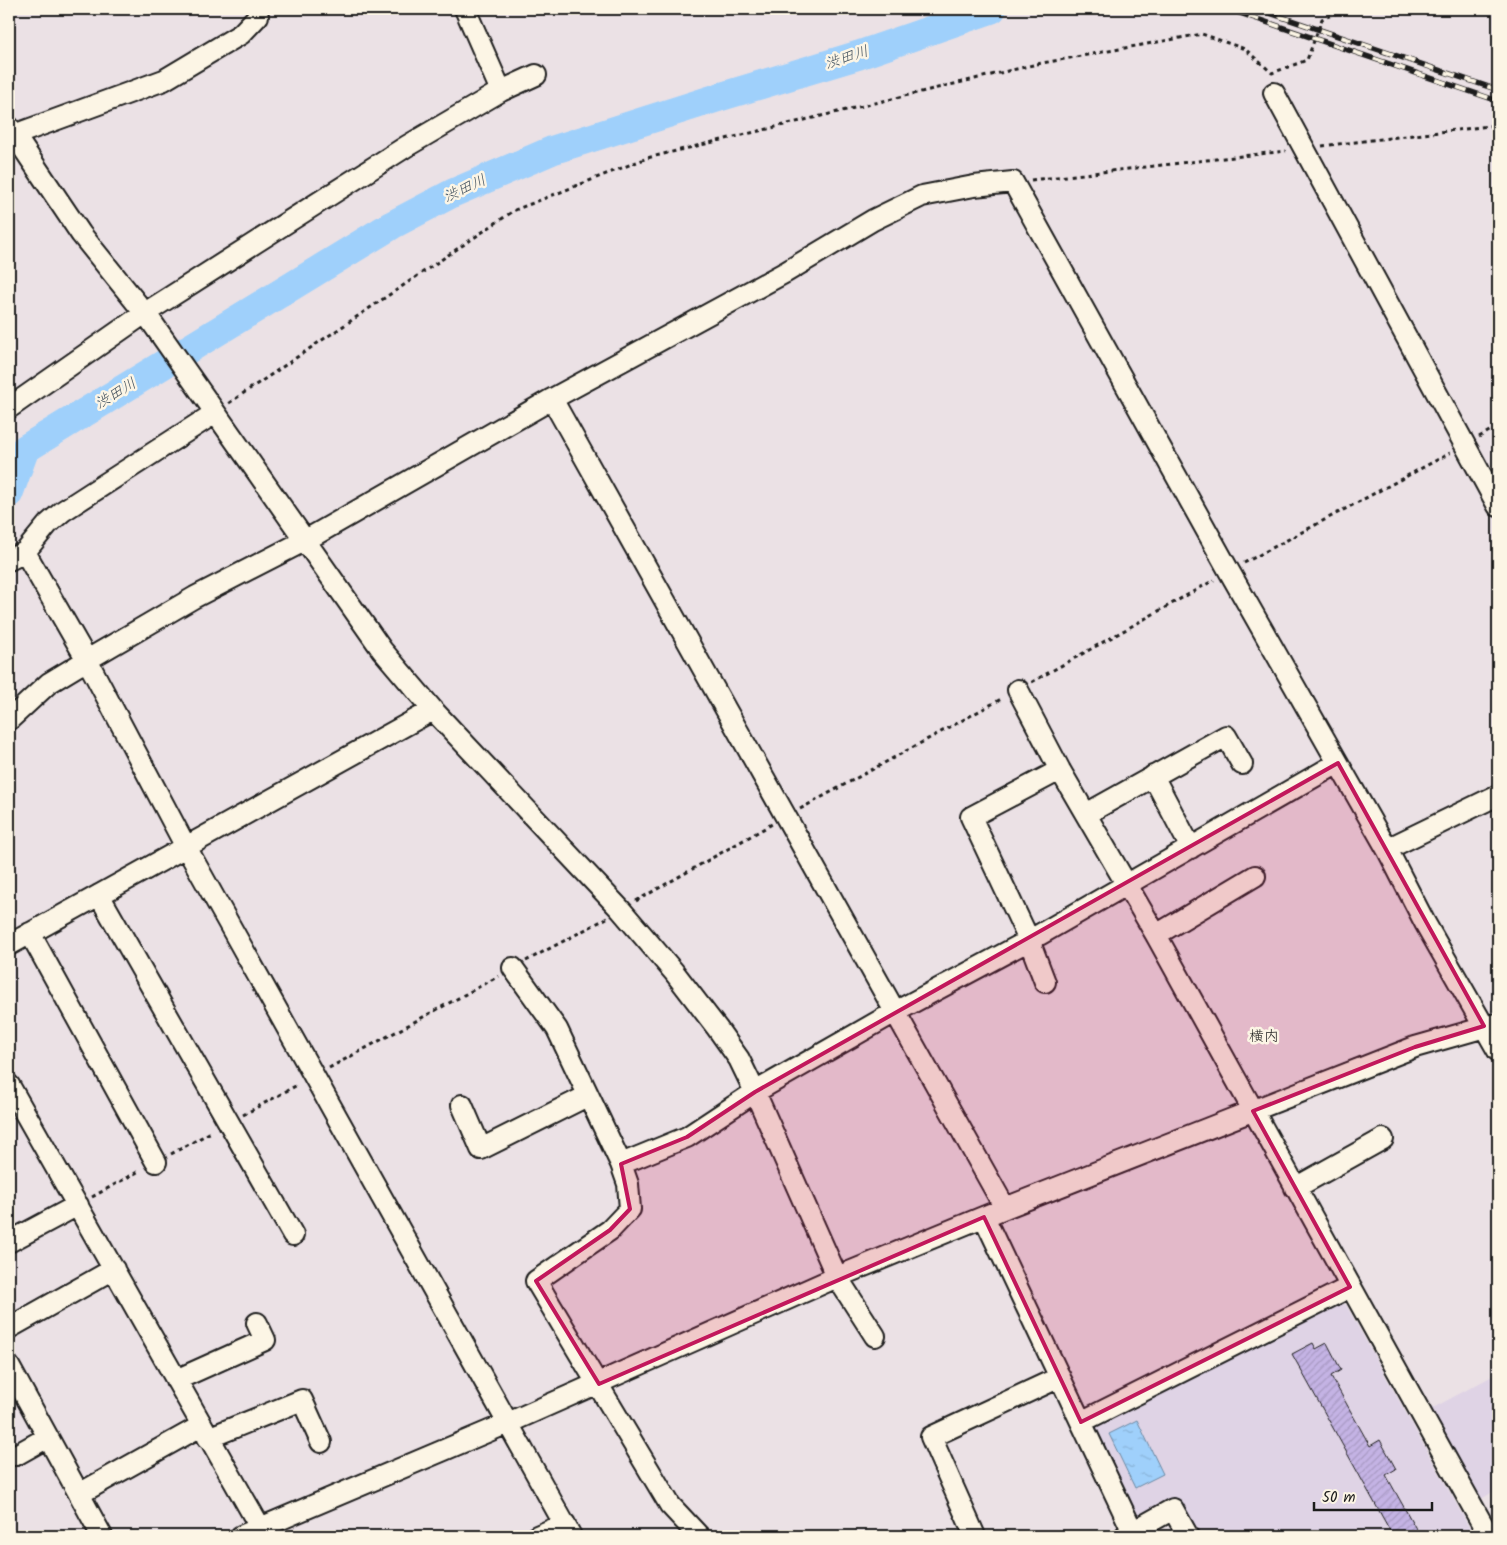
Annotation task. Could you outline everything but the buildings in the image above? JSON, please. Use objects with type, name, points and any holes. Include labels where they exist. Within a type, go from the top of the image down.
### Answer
[{"type":"street","points":[[465,9],[501,91]]},
{"type":"street","points":[[258,16],[241,34],[164,80],[11,131],[81,234],[148,317],[382,650],[433,710],[621,910],[674,972],[717,1028],[739,1059],[755,1092],[837,1277],[875,1336]]},
{"type":"street","points":[[9,408],[407,146],[501,91],[536,75]]},
{"type":"street","points":[[1274,93],[1498,506]]},
{"type":"street","points":[[9,720],[49,683],[86,660],[195,597],[306,540],[552,399],[786,272],[873,220],[922,196],[974,186],[1013,182],[1229,571],[1387,849],[1425,923],[1491,1024],[1498,1051]]},
{"type":"street","points":[[552,399],[1004,1208]]},
{"type":"street","points":[[213,410],[63,511],[17,556],[86,660],[186,847],[568,1530],[537,1536]]},
{"type":"street","points":[[1018,690],[1060,770],[1156,935],[1489,1536]]},
{"type":"street","points":[[9,945],[433,710]]},
{"type":"street","points":[[1086,814],[1226,736],[1242,764]]},
{"type":"street","points":[[621,1164],[687,1137],[755,1092],[895,1012],[1028,940],[1338,763]]},
{"type":"street","points":[[1045,982],[1028,940],[971,818],[1060,770]]},
{"type":"street","points":[[1153,776],[1191,848]]},
{"type":"street","points":[[1387,849],[1498,795]]},
{"type":"street","points":[[1156,935],[1255,876]]},
{"type":"street","points":[[100,895],[293,1235]]},
{"type":"street","points":[[30,933],[156,1162]]},
{"type":"street","points":[[513,968],[556,1029],[621,1164],[628,1184],[630,1210],[610,1230],[536,1280],[670,1505],[698,1536]]},
{"type":"street","points":[[241,1536],[263,1532],[837,1277],[1004,1208],[1415,1047],[1491,1024]]},
{"type":"street","points":[[9,1085],[263,1532]]},
{"type":"street","points":[[462,1106],[481,1149],[587,1096]]},
{"type":"street","points":[[1295,1188],[1383,1139]]},
{"type":"street","points":[[9,1242],[78,1205]]},
{"type":"street","points":[[984,1217],[1081,1422],[1129,1534],[1172,1509],[1188,1536]]},
{"type":"street","points":[[9,1328],[114,1270]]},
{"type":"street","points":[[1081,1422],[1350,1287]]},
{"type":"street","points":[[176,1380],[265,1340],[257,1323]]},
{"type":"street","points":[[9,1366],[102,1536]]},
{"type":"street","points":[[975,1536],[931,1437],[1060,1377]]},
{"type":"street","points":[[78,1494],[205,1432],[302,1400],[321,1442]]},
{"type":"street","points":[[9,1455],[16,1455],[48,1437]]},
{"type":"path","points":[[213,410],[515,210],[647,158],[1036,64],[1202,34],[1245,50],[1272,73],[1307,60],[1322,19],[1346,9]]},
{"type":"path","points":[[1013,182],[1498,125]]},
{"type":"highlighted area","points":[[1338,763],[1484,1026],[1415,1047],[1253,1111],[1350,1287],[1081,1422],[984,1217],[599,1384],[536,1281],[610,1230],[630,1209],[621,1164],[687,1137],[755,1092]]},
{"type":"shaded area","points":[[1338,1303],[1346,1305],[1474,1536],[1191,1536],[1181,1519],[1138,1525],[1092,1425]]},
{"type":"shaded area","points":[[1498,1373],[1498,1489],[1481,1499],[1431,1409]]},
{"type":"water","points":[[1137,1420],[1163,1474],[1135,1488],[1109,1434]]},
{"type":"waterway","name":"渋田川","points":[[9,493],[25,449],[392,225],[453,193],[553,150],[859,55],[992,9]]},
{"type":"railway","points":[[1228,9],[1498,101]]},
{"type":"railway","points":[[1258,9],[1498,90]]},
{"type":"district","name":"横内","points":[[1264,1037]]}]
